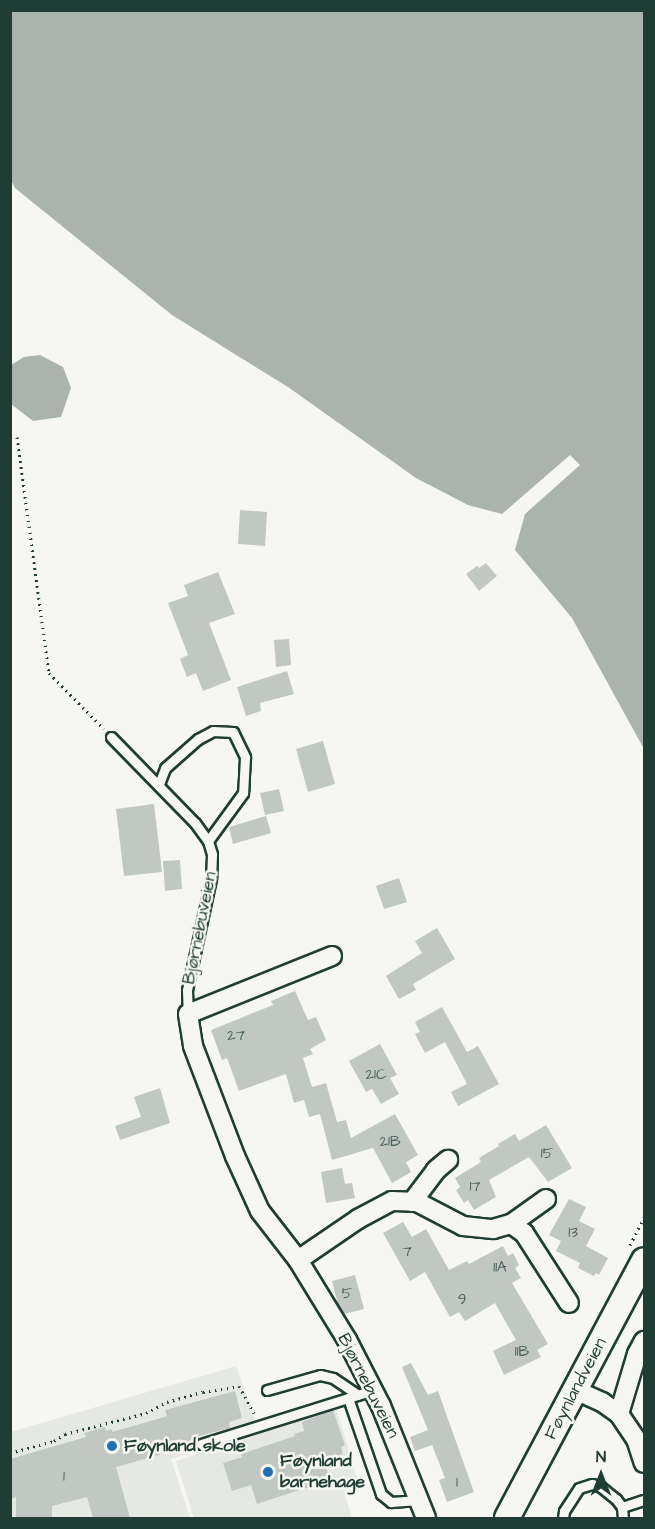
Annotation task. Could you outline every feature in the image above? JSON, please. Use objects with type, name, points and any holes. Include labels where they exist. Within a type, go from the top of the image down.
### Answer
[{"type":"main road","name":"Føynlandveien","points":[[507,1518],[645,1260]]},
{"type":"street","name":"Bjørnebuveien","points":[[332,956],[188,1014],[193,1046],[235,1156],[260,1211],[298,1260],[346,1340],[365,1393],[426,1518]]},
{"type":"street","points":[[412,1202],[436,1170],[448,1160]]},
{"type":"street","points":[[298,1260],[373,1210],[392,1201],[412,1202],[463,1226],[493,1229],[510,1224],[546,1199]]},
{"type":"street","points":[[510,1224],[524,1233],[569,1303]]},
{"type":"street","points":[[619,1414],[637,1354],[645,1341]]},
{"type":"street","points":[[575,1390],[602,1402],[619,1414],[636,1439],[645,1463]]},
{"type":"lane","points":[[111,737],[159,784],[208,841],[243,793],[245,757],[233,732],[213,731],[192,743],[165,768],[159,784]]},
{"type":"lane","name":"Bjørnebuveien","points":[[188,1014],[187,990],[192,958],[212,879],[212,854],[208,841]]},
{"type":"lane","points":[[267,1390],[320,1375],[333,1378],[365,1393]]},
{"type":"lane","points":[[201,1444],[365,1393]]},
{"type":"lane","points":[[348,1398],[381,1494],[391,1502],[419,1500]]},
{"type":"lane","points":[[563,1518],[564,1510],[584,1485],[602,1487],[622,1507],[622,1518]]},
{"type":"lane","points":[[622,1507],[645,1500]]},
{"type":"path","points":[[18,437],[49,673],[111,737]]},
{"type":"path","points":[[10,1453],[54,1441],[65,1434],[146,1413],[167,1402],[239,1386],[261,1425]]},
{"type":"shaded area","points":[[11,10],[644,11],[644,749],[572,618],[515,550],[525,514],[580,465],[570,455],[502,514],[468,505],[416,478],[288,387],[172,315],[15,188],[11,180]]},
{"type":"shaded area","points":[[40,355],[63,367],[71,388],[61,417],[33,421],[11,404],[11,365],[24,357]]},
{"type":"shaded area","name":"Føynland skole","points":[[236,1366],[259,1431],[171,1459],[190,1518],[11,1518],[11,1432]]},
{"type":"shaded area","name":"Føynland barnehage","points":[[336,1408],[359,1484],[345,1496],[352,1518],[194,1518],[176,1461]]},
{"type":"building","points":[[240,510],[267,512],[265,546],[238,544]]},
{"type":"building","points":[[486,563],[497,576],[479,591],[466,574]]},
{"type":"building","points":[[218,572],[235,614],[209,623],[231,680],[203,691],[196,673],[187,677],[180,659],[188,655],[168,603],[188,596],[184,585]]},
{"type":"building","points":[[289,639],[291,665],[276,667],[274,640]]},
{"type":"building","points":[[287,671],[294,694],[260,703],[261,711],[246,716],[237,687]]},
{"type":"building","points":[[323,741],[335,784],[308,792],[296,749]]},
{"type":"building","points":[[279,789],[284,811],[265,815],[260,793]]},
{"type":"building","points":[[154,804],[162,872],[124,876],[116,809]]},
{"type":"building","points":[[266,816],[271,833],[233,844],[229,827]]},
{"type":"building","points":[[180,860],[182,889],[165,891],[163,861]]},
{"type":"building","points":[[399,878],[407,902],[384,909],[376,886]]},
{"type":"building","points":[[437,928],[455,959],[413,984],[416,990],[399,999],[386,976],[422,953],[415,941]]},
{"type":"building","points":[[295,991],[308,1020],[316,1017],[326,1040],[310,1049],[313,1054],[303,1058],[312,1087],[326,1083],[337,1122],[346,1120],[351,1138],[395,1114],[418,1155],[406,1162],[411,1172],[392,1183],[373,1148],[332,1160],[320,1114],[309,1117],[304,1100],[294,1103],[286,1074],[239,1091],[227,1058],[222,1060],[211,1030],[273,1005],[271,1001]]},
{"type":"building","points":[[442,1007],[467,1052],[478,1046],[499,1084],[458,1106],[451,1092],[467,1084],[445,1042],[425,1053],[415,1034],[420,1032],[415,1022]]},
{"type":"building","points":[[380,1044],[397,1075],[390,1078],[399,1094],[381,1104],[372,1089],[366,1092],[349,1061]]},
{"type":"building","points":[[160,1088],[170,1123],[120,1140],[115,1126],[141,1117],[134,1097]]},
{"type":"building","points":[[546,1125],[572,1168],[548,1182],[529,1157],[489,1180],[496,1197],[474,1210],[468,1200],[464,1203],[456,1190],[460,1187],[455,1178],[481,1162],[479,1158],[515,1134],[519,1141]]},
{"type":"building","points":[[342,1168],[345,1184],[352,1183],[355,1198],[326,1203],[321,1172]]},
{"type":"building","points":[[569,1199],[586,1207],[579,1221],[595,1229],[586,1246],[608,1258],[599,1275],[596,1273],[594,1276],[578,1268],[580,1263],[556,1251],[561,1241],[549,1235]]},
{"type":"building","points":[[403,1222],[412,1237],[426,1229],[449,1270],[467,1261],[469,1264],[503,1246],[508,1256],[513,1253],[519,1265],[515,1268],[521,1278],[512,1283],[548,1344],[537,1350],[541,1357],[504,1375],[493,1351],[516,1340],[495,1303],[465,1321],[459,1312],[450,1317],[425,1272],[410,1281],[383,1233]]},
{"type":"building","points":[[355,1275],[364,1309],[344,1314],[338,1304],[332,1281]]},
{"type":"building","points":[[411,1363],[428,1395],[438,1391],[474,1492],[447,1502],[439,1480],[445,1478],[432,1445],[415,1451],[410,1437],[428,1430],[402,1367]]},
{"type":"building","points":[[235,1391],[242,1418],[229,1422],[230,1428],[195,1437],[194,1445],[116,1467],[130,1518],[93,1518],[87,1497],[52,1506],[52,1518],[16,1518],[16,1497],[10,1499],[10,1459],[86,1437],[84,1433],[105,1427],[106,1431],[112,1429],[112,1432],[161,1418],[167,1416],[165,1410]]},
{"type":"building","points":[[333,1410],[345,1445],[341,1447],[343,1454],[324,1461],[330,1480],[257,1504],[251,1485],[232,1491],[223,1463],[242,1457],[241,1454],[295,1436],[294,1434],[304,1431],[302,1422]]},
{"type":"place","name":"Føynland skole","points":[[112,1446]]},
{"type":"place","name":"Føynland barnehage","points":[[268,1472]]}]
